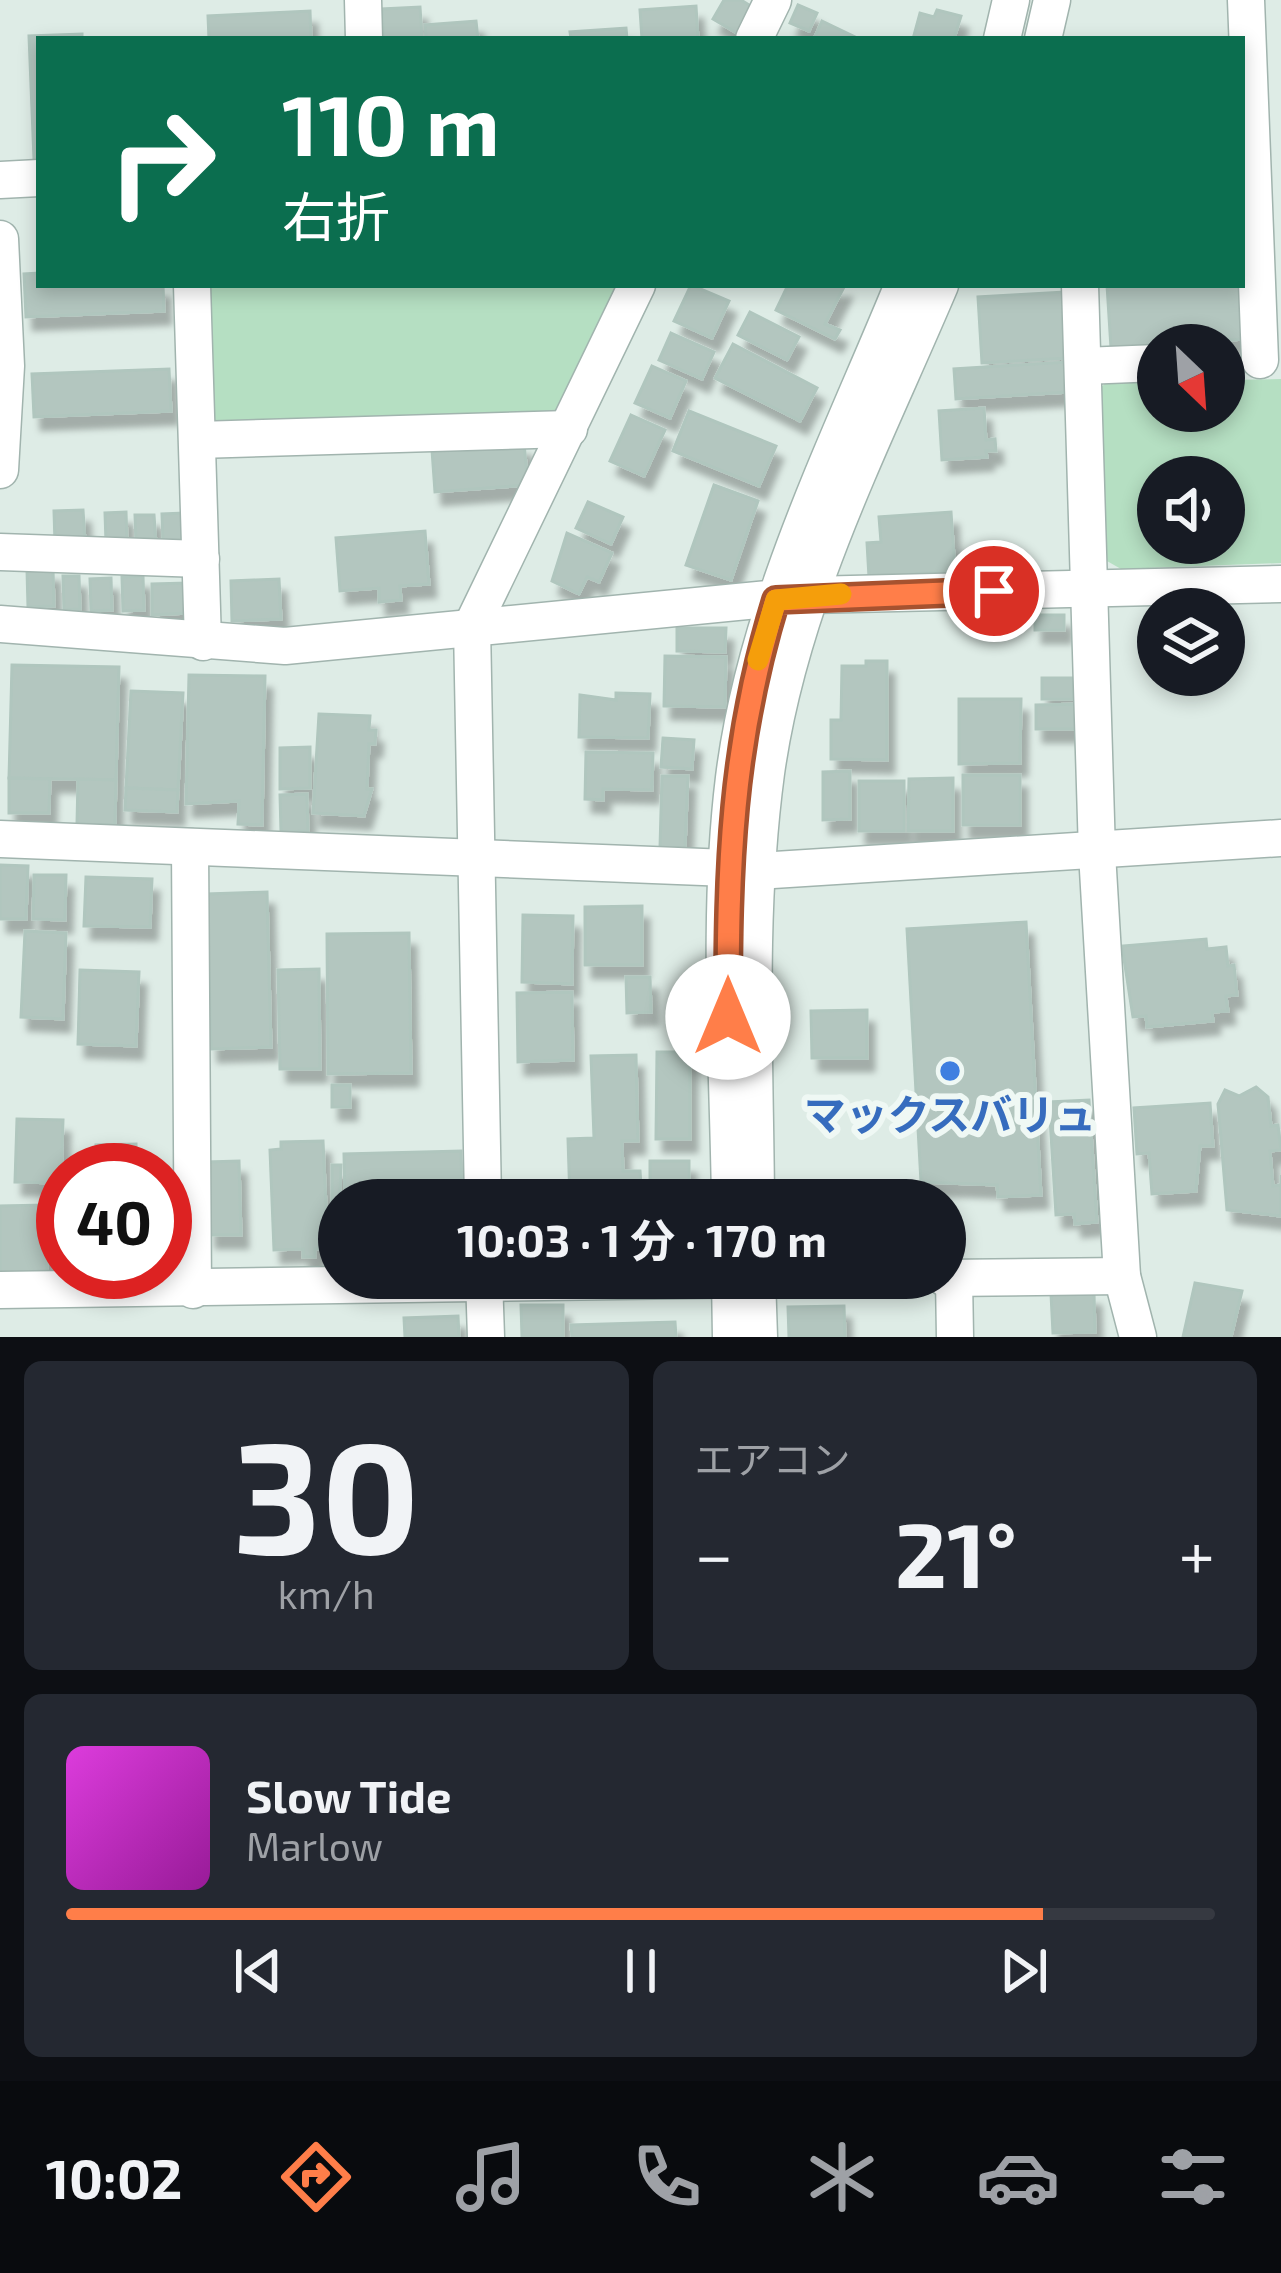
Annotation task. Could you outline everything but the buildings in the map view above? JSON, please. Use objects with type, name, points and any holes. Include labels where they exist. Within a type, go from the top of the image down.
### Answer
[{"type":"street","points":[[363,0],[364,36]]},
{"type":"street","points":[[755,36],[772,0]]},
{"type":"street","points":[[1003,36],[1011,0]]},
{"type":"street","points":[[1044,36],[1052,0]]},
{"type":"street","points":[[1246,0],[1266,158],[1255,360]]},
{"type":"street","points":[[0,180],[36,178]]},
{"type":"street","points":[[0,239],[7,366],[0,470]]},
{"type":"street","points":[[192,288],[203,642]]},
{"type":"street","points":[[483,1179],[472,626],[636,288]]},
{"type":"street","points":[[793,597],[902,288]]},
{"type":"street","points":[[755,1179],[734,777],[754,671],[939,288]]},
{"type":"street","points":[[1080,288],[1097,853],[1123,1276],[1138,1337]]},
{"type":"street","points":[[1083,366],[1137,364]]},
{"type":"street","points":[[198,440],[569,429]]},
{"type":"street","points":[[0,552],[201,559]]},
{"type":"street","points":[[0,624],[285,646],[793,597],[1281,584]]},
{"type":"street","points":[[0,839],[742,870],[1097,853],[1281,838]]},
{"type":"street","points":[[190,847],[193,1290]]},
{"type":"street","points":[[731,1179],[742,870]]},
{"type":"street","points":[[966,1278],[1123,1276]]},
{"type":"street","points":[[0,1290],[318,1286]]},
{"type":"street","points":[[485,1299],[486,1337]]},
{"type":"street","points":[[730,1299],[731,1337]]},
{"type":"street","points":[[758,1299],[759,1337]]},
{"type":"street","points":[[952,1299],[955,1337]]},
{"type":"green space","points":[[202,288],[623,288],[562,411],[544,418],[208,422]]},
{"type":"green space","points":[[1281,379],[1281,563],[1121,569],[1107,561],[1099,389],[1107,382],[1137,381],[1137,432],[1245,432],[1245,380]]},
{"type":"slow traffic","points":[[758,660],[776,600],[841,594]]},
{"type":"place","name":"マックスバリュ","points":[[950,1071]]},
{"type":"route","points":[[728,1017],[728,868],[734,777],[754,671],[776,600],[809,595],[994,591]]}]
